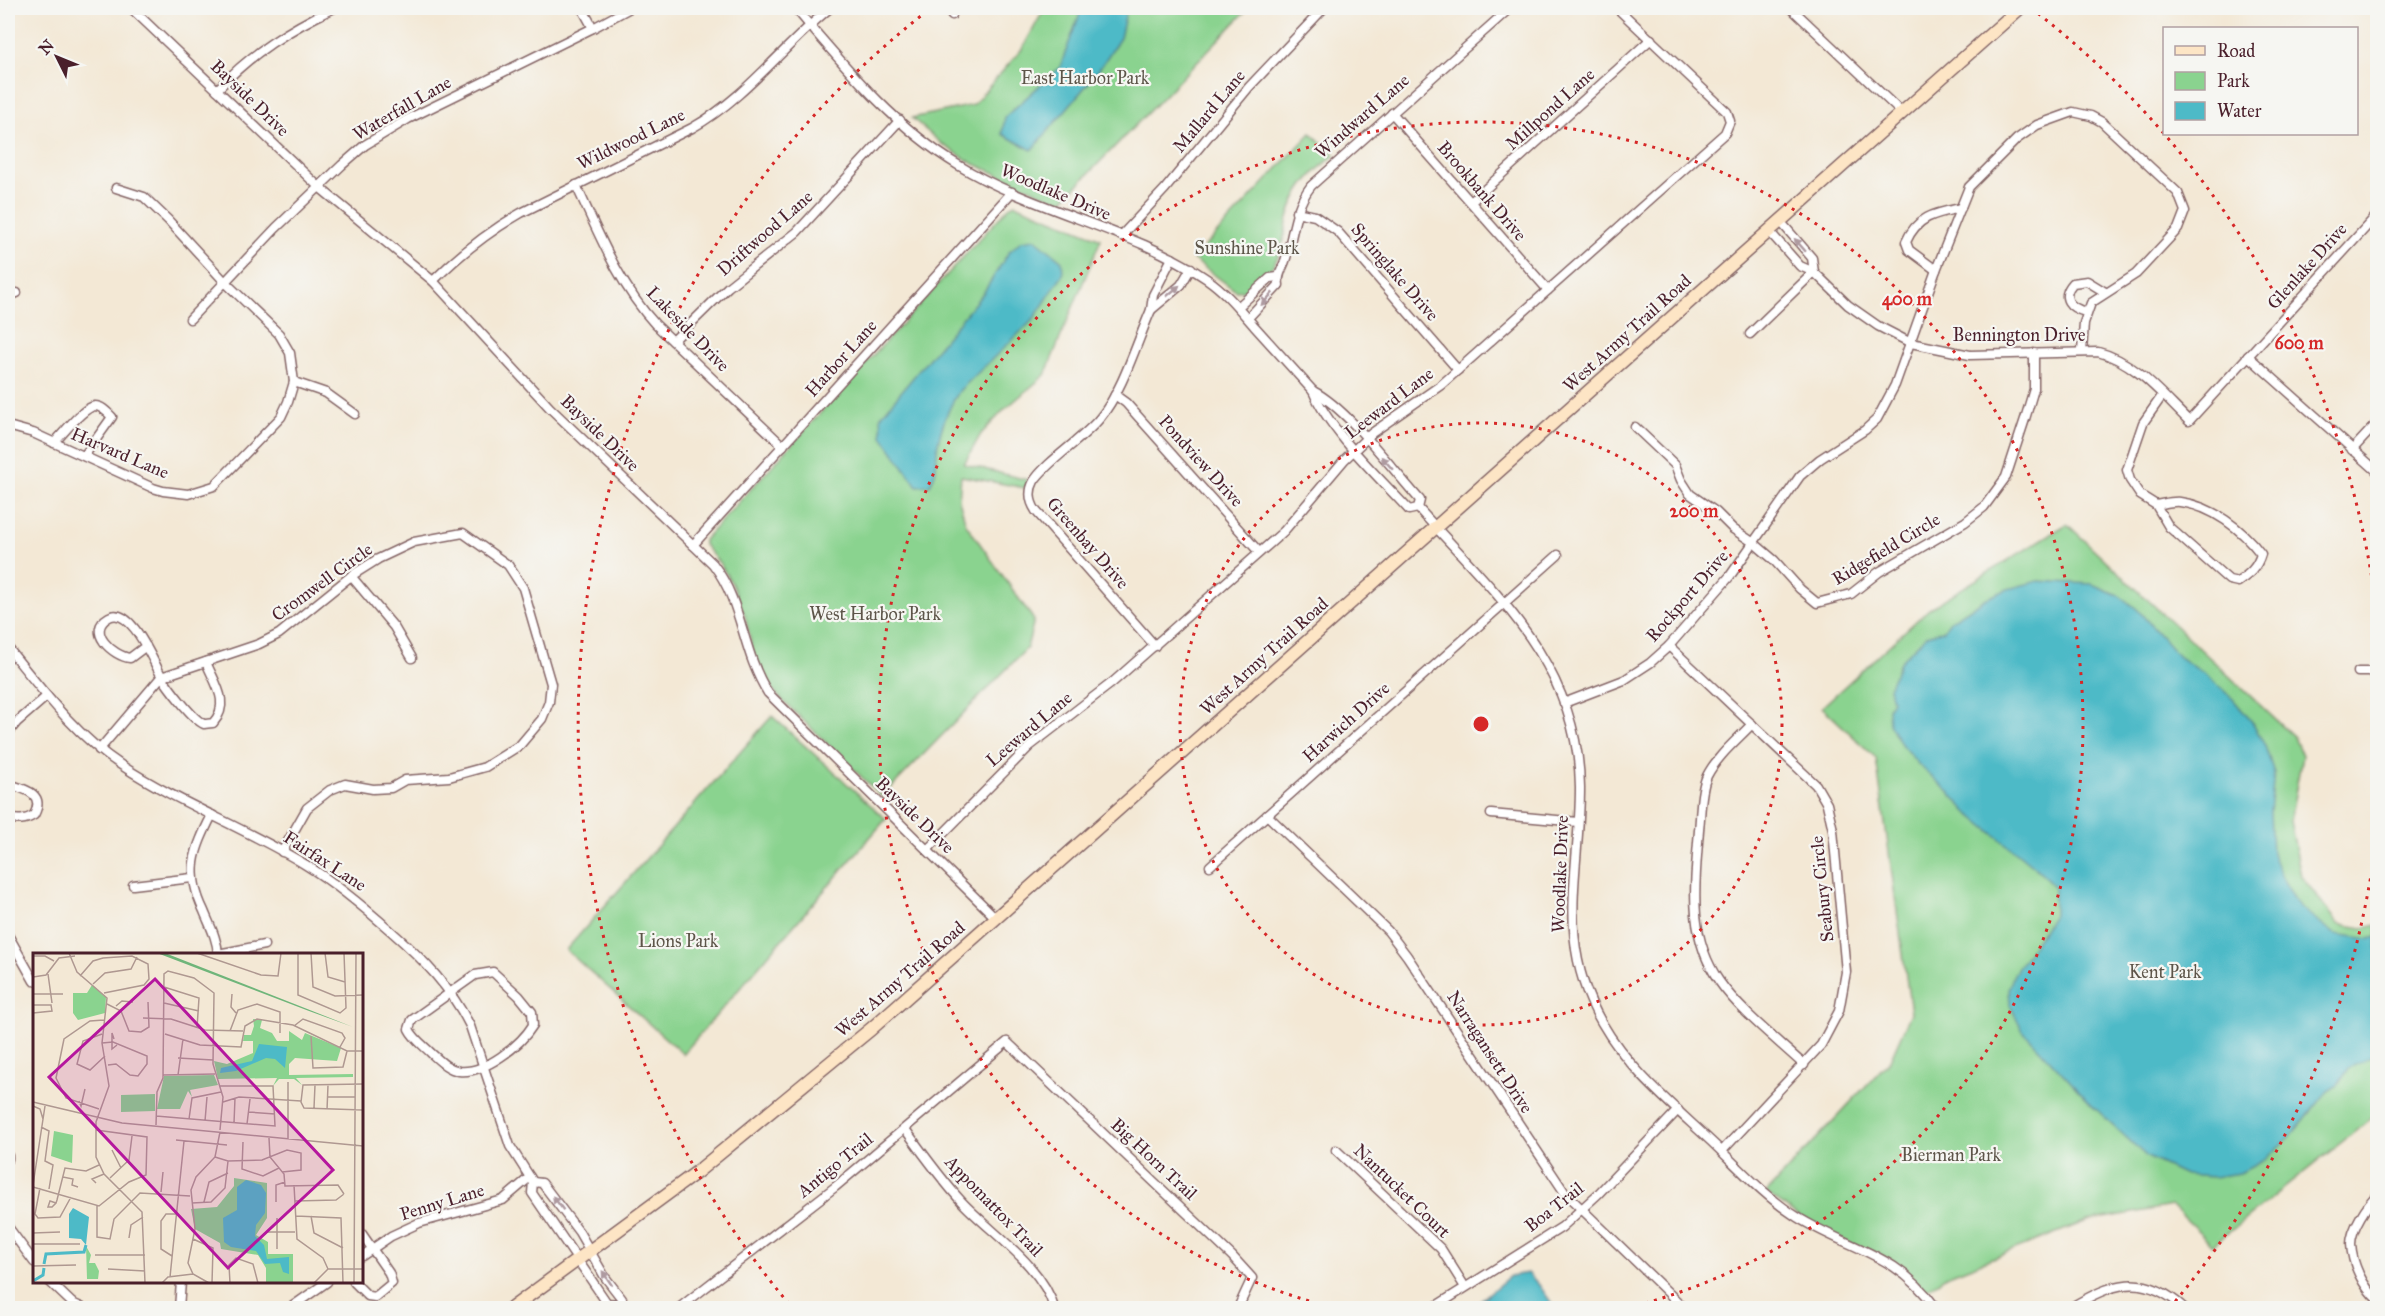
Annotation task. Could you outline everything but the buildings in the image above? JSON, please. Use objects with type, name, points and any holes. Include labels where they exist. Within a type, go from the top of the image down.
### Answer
[{"type":"main road","name":"West Army Trail Road","points":[[512,1308],[591,1252],[774,1110],[863,1036],[2020,8]]},
{"type":"street","name":"Bayside Drive","points":[[131,8],[319,187],[432,281],[550,408],[713,564],[730,589],[751,662],[768,693],[996,918]]},
{"type":"street","points":[[217,90],[248,60],[276,39],[334,8]]},
{"type":"street","points":[[582,8],[593,28]]},
{"type":"street","name":"Waterfall Lane","points":[[225,282],[357,152],[393,128],[630,8]]},
{"type":"street","name":"Woodlake Drive","points":[[795,8],[861,83],[927,143],[959,166],[1012,192],[1172,258],[1211,282],[1238,307],[1313,391],[1326,398],[1366,439],[1420,500],[1418,508]]},
{"type":"street","name":"Wildwood Lane","points":[[432,281],[458,256],[496,228],[719,112],[750,86],[830,8]]},
{"type":"street","points":[[946,8],[952,15]]},
{"type":"street","name":"Mallard Lane","points":[[1121,236],[1165,189],[1249,87],[1324,8]]},
{"type":"street","name":"Windward Lane","points":[[1248,318],[1279,285],[1278,277],[1286,258],[1296,212],[1318,177],[1510,8]]},
{"type":"street","name":"Leeward Lane","points":[[927,850],[1030,746],[1113,682],[1284,531],[1320,486],[1366,439],[1441,385],[1729,128],[1730,121],[1727,112],[1617,8]]},
{"type":"street","points":[[1791,8],[1902,112]]},
{"type":"street","name":"Millpond Lane","points":[[1471,202],[1652,39]]},
{"type":"street","name":"Rockport Drive","points":[[1564,703],[1624,680],[1650,663],[1669,646],[1730,576],[1806,470],[1866,430],[1877,419],[1890,399],[1936,270],[1969,187],[2017,139],[2037,125],[2073,112],[2091,116],[2102,122],[2178,193],[2185,211],[2178,229],[2136,274],[2105,292],[2091,303],[2086,312]]},
{"type":"street","name":"Brookbank Drive","points":[[1392,113],[1548,290]]},
{"type":"street","name":"Driftwood Lane","points":[[673,341],[728,287],[797,232],[900,120]]},
{"type":"street","name":"Lakeside Drive","points":[[576,185],[630,290],[648,315],[783,447]]},
{"type":"street","name":"Harvard Lane","points":[[8,426],[33,433],[163,491],[188,494],[214,486],[281,417],[288,402],[294,382],[290,353],[284,340],[144,197],[116,188]]},
{"type":"street","name":"Harbor Lane","points":[[693,545],[1012,192]]},
{"type":"street","points":[[1936,270],[1909,250],[1906,242],[1910,232],[1930,214],[1961,208]]},
{"type":"street","name":"Springlake Drive","points":[[1296,212],[1315,216],[1338,232],[1458,370]]},
{"type":"street","name":"Glenlake Drive","points":[[2188,421],[2378,214]]},
{"type":"street","name":"Bennington Drive","points":[[1780,221],[1812,258],[1814,272]]},
{"type":"street","name":"Bennington Drive","points":[[1769,231],[1800,266],[1814,272],[1857,313],[1911,343],[1970,355],[2098,352],[2123,362],[2188,421]]},
{"type":"street","name":"Greenbay Drive","points":[[1155,645],[1036,511],[1030,497],[1031,488],[1040,474],[1095,424],[1115,395],[1150,310],[1153,295],[1172,258]]},
{"type":"street","name":"Greenbay Drive","points":[[1150,310],[1181,285],[1191,268]]},
{"type":"street","points":[[1750,334],[1814,272]]},
{"type":"street","points":[[1238,307],[1270,278],[1278,277]]},
{"type":"street","points":[[2082,352],[2086,312],[2067,302],[2068,288],[2073,283],[2087,281],[2105,292]]},
{"type":"street","points":[[190,319],[225,282]]},
{"type":"street","points":[[8,296],[17,293]]},
{"type":"street","name":"Ridgefield Circle","points":[[1635,427],[1675,465],[1690,494],[1754,543],[1817,603],[1851,594],[1879,572],[1968,520],[1995,494],[2010,465],[2034,389],[2034,353]]},
{"type":"street","points":[[2248,356],[2378,472]]},
{"type":"street","points":[[294,382],[326,393],[355,414]]},
{"type":"street","name":"Woodlake Drive","points":[[1313,391],[1318,404],[1354,450],[1409,510],[1418,508]]},
{"type":"street","name":"Pondview Drive","points":[[1115,395],[1126,403],[1259,552]]},
{"type":"street","points":[[2156,505],[2179,502],[2221,517],[2243,533],[2261,554],[2251,572],[2238,582],[2229,580],[2169,527],[2156,505],[2136,491],[2127,470],[2143,423],[2162,396]]},
{"type":"street","points":[[54,443],[85,410],[94,406],[103,408],[112,417],[84,456]]},
{"type":"street","points":[[2352,450],[2378,422]]},
{"type":"street","name":"Woodlake Drive","points":[[1418,508],[1530,635],[1541,652],[1564,703],[1580,786],[1572,915],[1577,956],[1595,1011],[1612,1040],[1640,1074],[1782,1207],[1799,1218],[1888,1262],[1918,1287],[1936,1308]]},
{"type":"street","name":"Cromwell Circle","points":[[161,677],[259,644],[279,634],[351,576],[378,559],[414,542],[464,533],[503,561],[519,579],[551,684],[549,702],[542,719],[530,735],[511,753],[485,767],[449,777],[405,780],[391,788],[373,789],[345,784],[330,790],[307,808],[282,852]]},
{"type":"street","name":"Harwich Drive","points":[[1210,866],[1558,555]]},
{"type":"street","points":[[351,576],[394,627],[412,658]]},
{"type":"street","points":[[146,646],[130,658],[120,657],[104,642],[100,634],[101,626],[107,618],[114,615],[123,618],[141,636],[146,646],[161,677],[196,719],[205,724],[213,723],[221,714],[223,704],[206,662]]},
{"type":"street","name":"Seabury Circle","points":[[1669,646],[1816,785],[1827,804],[1832,823],[1846,972],[1844,994],[1831,1030],[1821,1045],[1722,1151]]},
{"type":"street","name":"Fairfax Lane","points":[[8,648],[47,696],[99,750],[140,777],[282,852],[324,877],[359,903],[418,955],[450,994],[470,1026],[510,1146],[532,1180],[532,1193],[607,1303],[622,1306],[622,1299],[579,1232],[542,1183],[532,1180]]},
{"type":"street","points":[[2358,672],[2371,672],[2378,678]]},
{"type":"street","points":[[99,750],[161,677]]},
{"type":"street","points":[[8,733],[47,696]]},
{"type":"street","points":[[1752,724],[1715,764],[1706,782],[1701,807],[1694,904],[1698,933],[1710,966],[1726,989],[1804,1065]]},
{"type":"street","points":[[8,784],[30,791],[37,798],[38,803],[34,815],[28,818],[19,820],[8,818]]},
{"type":"street","points":[[1491,814],[1578,822]]},
{"type":"street","points":[[212,815],[196,848],[192,879],[197,897],[214,934],[218,953]]},
{"type":"street","name":"Narragansett Drive","points":[[1267,815],[1398,942],[1555,1179],[1580,1211],[1684,1308]]},
{"type":"street","points":[[133,885],[192,879]]},
{"type":"street","points":[[8,935],[33,979]]},
{"type":"street","points":[[223,953],[264,945]]},
{"type":"street","points":[[493,972],[519,996],[532,1012],[532,1025],[510,1052],[483,1065],[460,1071],[447,1066],[413,1036],[409,1029],[416,1015],[475,975],[493,972]]},
{"type":"street","name":"Antigo Trail","points":[[679,1308],[775,1235],[1007,1042]]},
{"type":"street","name":"Big Horn Trail","points":[[1007,1042],[1232,1256],[1252,1278],[1238,1308]]},
{"type":"street","name":"Boa Trail","points":[[1433,1308],[1550,1235],[1580,1211],[1678,1110]]},
{"type":"street","name":"Appomattox Trail","points":[[905,1129],[956,1195],[1038,1275],[1054,1308]]},
{"type":"street","name":"Nantucket Court","points":[[1335,1150],[1441,1249],[1464,1287]]},
{"type":"street","name":"Penny Lane","points":[[363,1255],[402,1230],[419,1223],[503,1200],[532,1180]]},
{"type":"street","points":[[2378,1194],[2364,1210],[2351,1243],[2362,1281],[2378,1300]]},
{"type":"street","points":[[8,1227],[33,1261]]},
{"type":"street","points":[[356,1283],[368,1296],[375,1297],[392,1283],[389,1273],[363,1235]]},
{"type":"street","points":[[52,1283],[70,1306],[83,1308]]},
{"type":"street","points":[[179,1308],[181,1283]]},
{"type":"street","points":[[290,1308],[324,1283]]},
{"type":"street","points":[[2070,1308],[2106,1288],[2128,1283],[2157,1290],[2184,1308]]},
{"type":"green space","name":"East Harbor Park","points":[[1045,8],[1249,8],[1061,202],[972,163],[943,145],[912,118],[973,105],[1022,49]]},
{"type":"green space","name":"Sunshine Park","points":[[1311,133],[1335,155],[1309,179],[1297,196],[1291,209],[1281,251],[1269,271],[1250,287],[1236,291],[1193,259]]},
{"type":"green space","name":"West Harbor Park","points":[[1015,204],[1101,239],[1045,375],[1005,409],[981,434],[964,464],[1028,480],[1025,488],[961,476],[959,500],[966,524],[1034,620],[1027,648],[882,797],[778,696],[763,677],[752,648],[745,616],[731,582],[704,545],[704,540],[1009,207]]},
{"type":"green space","name":"Kent Park","points":[[2067,524],[2294,737],[2302,756],[2290,821],[2301,876],[2339,924],[2363,928],[2377,925],[2377,1114],[2213,1245],[2172,1206],[2087,1221],[1946,1276],[1923,1292],[1904,1273],[1810,1224],[1766,1193],[1890,1060],[1911,1013],[1876,758],[1822,707],[1930,608]]},
{"type":"green space","name":"Lions Park","points":[[772,716],[886,819],[683,1054],[566,950]]},
{"type":"water","points":[[1082,8],[1127,8],[1120,38],[1096,74],[1032,150],[1002,134],[1005,117],[1060,67]]},
{"type":"water","points":[[1035,239],[1062,261],[1063,274],[1034,319],[960,390],[949,409],[942,429],[933,480],[930,485],[917,486],[882,436],[881,416],[984,292],[1009,252],[1021,241]]},
{"type":"water","name":"Kent Park","points":[[2038,581],[2092,584],[2118,595],[2137,609],[2179,657],[2205,674],[2232,698],[2253,723],[2265,746],[2274,773],[2270,812],[2272,853],[2282,878],[2295,900],[2301,908],[2335,934],[2369,939],[2377,937],[2377,1054],[2349,1068],[2338,1085],[2328,1091],[2290,1137],[2266,1159],[2240,1173],[2213,1177],[2185,1175],[2147,1157],[2095,1108],[2023,1031],[2010,1005],[2009,988],[2014,974],[2054,914],[2054,888],[2044,875],[1967,812],[1919,765],[1901,744],[1889,723],[1888,708],[1892,701],[1889,688],[1900,662],[1927,635],[1944,630],[1950,621],[1985,599],[2008,589]]},
{"type":"water","points":[[1528,1273],[1555,1308],[1471,1308],[1510,1276]]},
{"type":"park label","name":"Bierman Park","points":[[1951,1155]]}]
